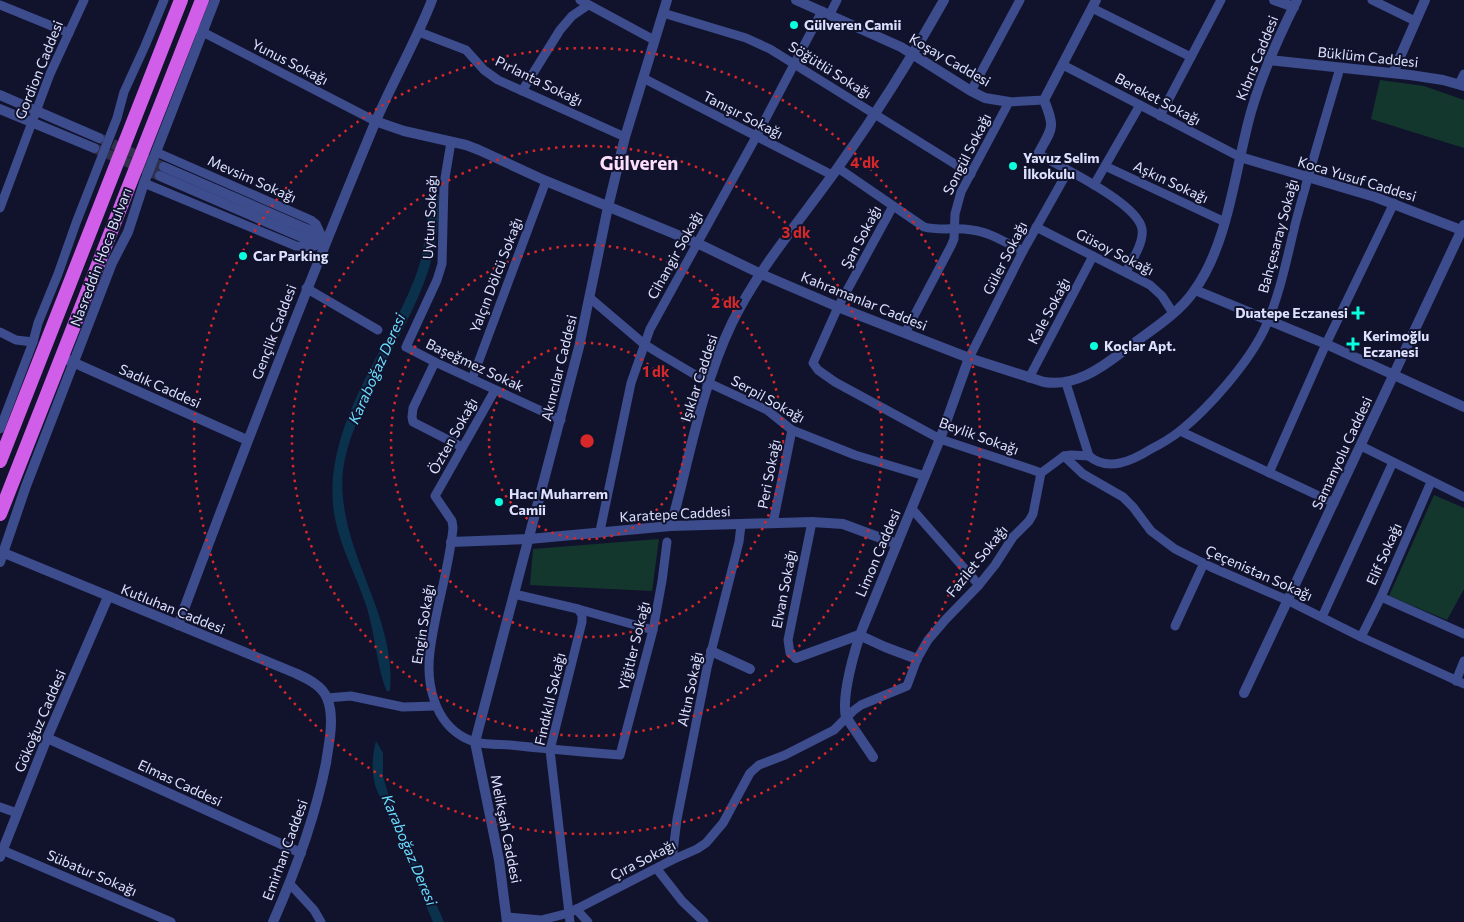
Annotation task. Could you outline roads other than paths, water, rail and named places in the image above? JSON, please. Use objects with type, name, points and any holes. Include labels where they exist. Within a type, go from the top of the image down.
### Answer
[{"type":"highway","name":"Nasreddin Hoca Bulvarı","points":[[0,461],[181,0]]},
{"type":"highway","name":"Nasreddin Hoca Bulvarı","points":[[0,514],[67,360],[197,29],[202,0]]},
{"type":"street","name":"Gordion Caddesi","points":[[0,208],[2,196],[33,122],[50,74],[84,0]]},
{"type":"street","points":[[0,429],[33,342],[38,323],[117,118],[124,92],[146,46],[164,0]]},
{"type":"street","points":[[2,558],[67,360],[128,232],[197,29],[215,0]]},
{"type":"street","name":"Gençlik Caddesi","points":[[178,625],[306,288],[375,122],[419,32],[432,0]]},
{"type":"street","name":"Akıncılar Caddesi","points":[[475,742],[561,420],[625,137],[667,0]]},
{"type":"street","name":"Koşay Caddesi","points":[[796,0],[884,38],[914,54],[971,91],[986,98],[1009,102]]},
{"type":"street","name":"Cihangir Sokağı","points":[[600,531],[631,384],[644,344],[662,305],[756,137],[794,63],[826,13],[837,0]]},
{"type":"street","name":"Işıklar Caddesi","points":[[672,526],[709,383],[731,324],[761,274],[835,171],[914,54],[944,0]]},
{"type":"street","points":[[971,91],[1020,0]]},
{"type":"street","points":[[1160,116],[1221,0]]},
{"type":"street","points":[[1274,0],[1295,3]]},
{"type":"street","points":[[1372,0],[1415,21]]},
{"type":"street","points":[[1392,73],[1425,0]]},
{"type":"street","points":[[522,91],[560,30],[584,2],[654,40]]},
{"type":"street","name":"Kıbrıs Caddesi","points":[[1240,158],[1255,96],[1268,60],[1295,3]]},
{"type":"street","points":[[1126,272],[1142,238],[1142,229],[1133,213],[1094,185],[1038,154],[1051,129],[1052,122],[1044,100],[1094,4],[1191,57]]},
{"type":"street","points":[[0,5],[69,33]]},
{"type":"street","name":"Söğütlü Sokağı","points":[[663,13],[752,41],[770,49],[971,174]]},
{"type":"street","name":"Yunus Sokağı","points":[[197,29],[375,122]]},
{"type":"street","name":"Pırlanta Sokağı","points":[[419,32],[466,50],[490,75],[625,137]]},
{"type":"street","name":"Büklüm Caddesi","points":[[1268,60],[1392,73],[1443,80],[1462,85]]},
{"type":"street","name":"Bereket Sokağı","points":[[1063,65],[1240,158]]},
{"type":"street","name":"Bahçesaray Sokağı","points":[[1089,456],[1102,464],[1120,463],[1142,455],[1180,431],[1224,386],[1255,345],[1268,320],[1340,68]]},
{"type":"street","points":[[1462,85],[1464,74]]},
{"type":"street","name":"Tanışır Sokağı","points":[[642,78],[756,137],[835,171],[924,227],[980,231],[1023,252]]},
{"type":"street","points":[[0,95],[99,138]]},
{"type":"street","points":[[1009,102],[1044,100]]},
{"type":"street","name":"Songül Sokağı","points":[[904,333],[951,246],[956,205],[1009,102]]},
{"type":"street","points":[[1094,185],[1140,105]]},
{"type":"street","points":[[0,108],[94,148]]},
{"type":"street","name":"Kahramanlar Caddesi","points":[[375,122],[479,150],[546,181],[697,243],[761,274],[838,307],[969,358],[1029,378],[1056,384],[1066,384]]},
{"type":"street","name":"Uytun Sokağı","points":[[406,346],[437,280],[442,264],[444,184],[451,142]]},
{"type":"street","name":"Mevsim Sokağı","points":[[156,152],[311,220],[316,224],[325,243]]},
{"type":"street","points":[[1041,473],[1064,456],[1089,456],[1066,384],[1103,365],[1173,313],[1195,290],[1213,256],[1225,222],[1240,158]]},
{"type":"street","name":"Koca Yusuf Caddesi","points":[[1240,158],[1394,203],[1463,228]]},
{"type":"street","name":"Aşkın Sokağı","points":[[1105,166],[1225,222]]},
{"type":"street","name":"Güler Sokağı","points":[[969,358],[1036,227],[1068,171]]},
{"type":"street","name":"Mevsim Sokağı","points":[[162,172],[309,230],[325,243]]},
{"type":"street","name":"Yalçın Dölcü Sokağı","points":[[472,379],[546,181]]},
{"type":"street","points":[[144,183],[296,246],[305,248],[325,243]]},
{"type":"street","points":[[1269,473],[1326,344],[1394,203]]},
{"type":"street","name":"Şan Sokağı","points":[[838,307],[893,206]]},
{"type":"street","name":"Güsoy Sokağı","points":[[1036,227],[1126,272],[1156,290],[1173,313]]},
{"type":"street","name":"Samanyolu Caddesi","points":[[1244,692],[1463,228]]},
{"type":"street","name":"Kale Sokağı","points":[[1029,378],[1093,256]]},
{"type":"street","points":[[306,288],[378,330]]},
{"type":"street","points":[[1195,290],[1326,344],[1464,407]]},
{"type":"street","name":"Serpil Sokağı","points":[[590,298],[644,344],[709,383],[761,407],[792,430],[875,462],[925,476]]},
{"type":"street","name":"Beylik Sokağı","points":[[838,307],[813,363],[818,370],[835,382],[940,439],[1041,473]]},
{"type":"street","points":[[0,332],[16,340],[33,342]]},
{"type":"street","name":"Başeğmez Sokak","points":[[406,346],[435,362],[561,420]]},
{"type":"street","name":"Limon Caddesi","points":[[846,718],[845,698],[860,635],[940,439],[969,358]]},
{"type":"street","name":"Sadık Caddesi","points":[[67,360],[247,440]]},
{"type":"street","points":[[435,362],[413,408],[413,422],[462,447]]},
{"type":"street","name":"Özten Sokağı","points":[[435,496],[495,390]]},
{"type":"street","name":"Peri Sokağı","points":[[773,523],[792,430]]},
{"type":"street","points":[[1180,431],[1334,503]]},
{"type":"street","points":[[1361,446],[1464,497]]},
{"type":"street","name":"Çeçenistan Sokağı","points":[[1064,456],[1083,474],[1123,498],[1133,507],[1158,538],[1174,548],[1460,683]]},
{"type":"street","points":[[1322,617],[1393,462]]},
{"type":"street","name":"Fazilet Sokağı","points":[[754,768],[785,755],[834,730],[860,705],[907,686],[916,659],[935,631],[979,585],[1013,537],[1029,521],[1033,514],[1041,473]]},
{"type":"street","name":"Elif Sokağı","points":[[1361,637],[1381,597],[1431,482]]},
{"type":"street","name":"Engin Sokağı","points":[[435,496],[452,521],[453,528],[428,663],[431,686],[436,706],[450,727],[458,734],[475,742]]},
{"type":"street","points":[[912,509],[979,585]]},
{"type":"street","name":"Karatepe Caddesi","points":[[451,542],[529,539],[600,531],[672,526],[812,522],[843,524],[897,544]]},
{"type":"street","name":"Elvan Sokağı","points":[[796,658],[790,652],[788,640],[812,522]]},
{"type":"street","name":"Altın Sokağı","points":[[672,860],[677,819],[711,651],[736,558],[741,525]]},
{"type":"street","name":"Yiğitler Sokağı","points":[[550,750],[620,755],[653,630],[667,542]]},
{"type":"street","name":"Kutluhan Caddesi","points":[[2,558],[108,597],[295,672],[317,686],[327,698]]},
{"type":"street","points":[[1175,626],[1204,563]]},
{"type":"street","points":[[514,594],[578,609],[653,630]]},
{"type":"street","name":"Gökoğuz Caddesi","points":[[1,853],[47,738],[108,597]]},
{"type":"street","points":[[1381,597],[1464,634]]},
{"type":"street","name":"Fındıklıl Sokağı","points":[[572,915],[550,750],[582,622],[582,615],[578,609]]},
{"type":"street","points":[[796,658],[860,635],[916,659]]},
{"type":"street","points":[[711,651],[750,669]]},
{"type":"street","points":[[1460,683],[1464,661]]},
{"type":"street","points":[[327,698],[351,696],[403,707],[436,706]]},
{"type":"street","name":"Emirhan Caddesi","points":[[273,922],[290,884],[314,817],[328,753],[330,718],[327,698]]},
{"type":"street","points":[[846,718],[873,757]]},
{"type":"street","name":"Elmas Caddesi","points":[[47,738],[301,853]]},
{"type":"street","points":[[475,742],[550,750]]},
{"type":"street","name":"Melikşah Caddesi","points":[[475,742],[499,860],[507,920]]},
{"type":"street","name":"Çıra Sokağı","points":[[507,920],[541,920],[572,915],[672,860],[697,849],[714,835],[730,813],[744,782],[754,768]]},
{"type":"street","points":[[0,807],[17,812]]},
{"type":"street","name":"Sübatur Sokağı","points":[[1,853],[171,922]]},
{"type":"street","points":[[657,868],[682,901],[704,922]]},
{"type":"street","points":[[290,884],[314,910],[321,922]]},
{"type":"street","points":[[572,915],[588,922]]},
{"type":"water","name":"Karaboğaz Deresi","points":[[429,194],[439,194],[437,231],[431,261],[418,298],[374,385],[351,437],[343,470],[343,499],[348,526],[356,554],[376,607],[390,662],[390,690],[387,692],[367,608],[338,531],[333,504],[334,473],[339,443],[349,414],[416,275],[424,245]]},
{"type":"water","name":"Karaboğaz Deresi","points":[[376,741],[383,753],[383,776],[388,794],[444,922],[433,922],[376,788],[373,764]]},
{"type":"tunnel","points":[[99,138],[164,167]]},
{"type":"tunnel","points":[[94,148],[160,176]]},
{"type":"place","name":"Gülveren Camii","points":[[794,25]]},
{"type":"place","name":"Yavuz Selim İlkokulu","points":[[1013,166]]},
{"type":"place","name":"Car Parking","points":[[243,256]]},
{"type":"place","name":"Duatepe Eczanesi","points":[[1358,313]]},
{"type":"place","name":"Kerimoğlu Eczanesi","points":[[1353,344]]},
{"type":"place","name":"Koçlar Apt.","points":[[1094,346]]},
{"type":"place","name":"Hacı Muharrem Camii","points":[[499,502]]},
{"type":"district","name":"Gülveren","points":[[639,163]]}]
